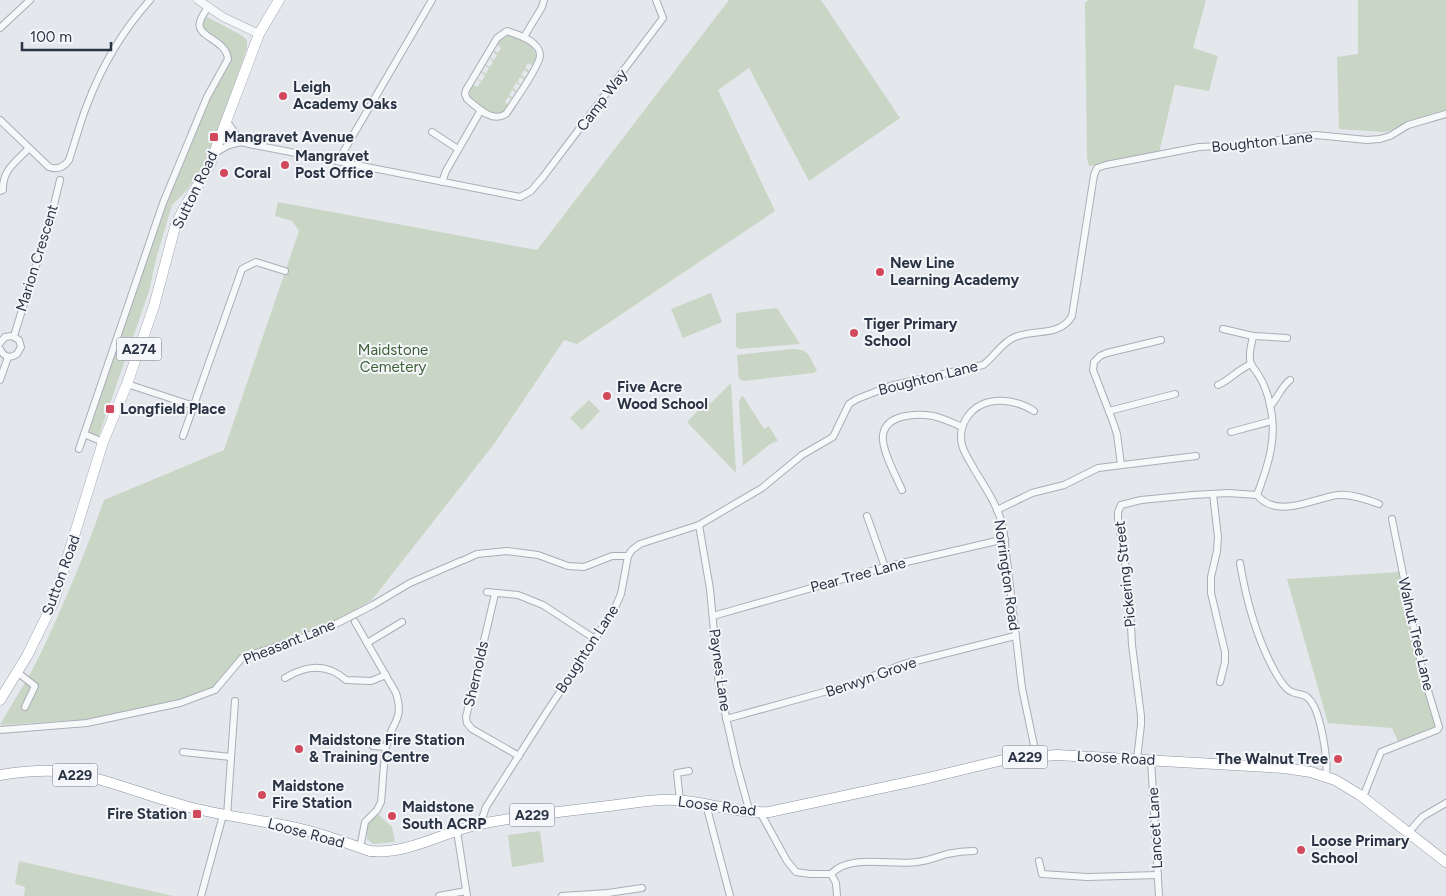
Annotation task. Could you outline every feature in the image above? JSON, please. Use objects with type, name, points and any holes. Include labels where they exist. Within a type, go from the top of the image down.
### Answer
[{"type":"main road","name":"Sutton Road","points":[[0,700],[18,672],[54,601],[104,442],[127,384],[154,306],[176,227],[182,212],[210,164],[259,34],[279,0]]},
{"type":"main road","name":"Loose Road","points":[[0,775],[21,771],[58,771],[109,782],[176,804],[306,830],[360,848],[381,852],[482,824],[543,814],[661,800],[709,804],[755,812],[797,807],[1008,759],[1036,755],[1137,759],[1284,768],[1304,770],[1326,776],[1347,786],[1363,797],[1446,862]]},
{"type":"street","points":[[0,28],[30,0]]},
{"type":"street","points":[[0,120],[28,149],[49,167],[54,169],[65,164],[97,83],[121,40],[150,0]]},
{"type":"street","points":[[198,0],[233,22],[259,34]]},
{"type":"street","points":[[338,162],[432,0]]},
{"type":"street","points":[[524,37],[542,7],[544,0]]},
{"type":"street","name":"Camp Way","points":[[442,182],[514,197],[526,195],[544,177],[663,18],[656,0]]},
{"type":"street","name":"Sutton Road","points":[[79,449],[163,203],[207,97],[228,59],[223,46],[205,34],[200,28],[199,23],[208,8]]},
{"type":"street","points":[[507,31],[524,37],[535,45],[539,50],[540,56],[506,114],[500,118],[495,118],[467,99],[466,90],[497,38],[507,31]]},
{"type":"street","points":[[214,153],[230,145],[242,142],[442,182],[446,171],[481,110]]},
{"type":"street","name":"Boughton Lane","points":[[482,824],[486,807],[618,602],[628,556],[632,550],[640,544],[699,525],[751,495],[782,473],[802,455],[828,441],[838,429],[843,413],[849,404],[857,399],[890,386],[983,365],[1008,341],[1015,337],[1061,328],[1069,322],[1072,316],[1094,175],[1098,168],[1200,148],[1246,145],[1300,137],[1380,139],[1390,136],[1408,125],[1446,114]]},
{"type":"street","points":[[226,120],[242,142]]},
{"type":"street","points":[[432,132],[458,149]]},
{"type":"street","points":[[0,191],[3,190],[6,172],[28,149]]},
{"type":"street","name":"Marion Crescent","points":[[0,380],[8,357],[16,355],[20,350],[20,342],[14,336],[51,217],[60,180]]},
{"type":"street","points":[[183,436],[242,269],[256,262],[285,271]]},
{"type":"street","points":[[1222,330],[1253,336],[1287,338]]},
{"type":"street","points":[[0,342],[5,337],[14,336]]},
{"type":"street","points":[[1253,336],[1250,352],[1251,364],[1260,378],[1270,406],[1273,431],[1271,455],[1257,495]]},
{"type":"street","points":[[1121,465],[1117,434],[1095,378],[1094,362],[1100,356],[1107,353],[1161,340]]},
{"type":"street","points":[[0,349],[8,357]]},
{"type":"street","points":[[1218,385],[1238,370],[1251,364]]},
{"type":"street","points":[[1270,406],[1277,399],[1285,383],[1290,380]]},
{"type":"street","points":[[127,384],[194,406]]},
{"type":"street","points":[[1109,411],[1175,394]]},
{"type":"street","points":[[902,490],[884,444],[883,434],[887,425],[898,418],[914,415],[934,416],[962,426],[970,413],[978,406],[991,402],[1020,403],[1034,410]]},
{"type":"street","points":[[1231,432],[1272,421]]},
{"type":"street","name":"Norrington Road","points":[[962,426],[961,440],[964,450],[1002,520],[1024,707],[1036,755]]},
{"type":"street","points":[[84,434],[104,442]]},
{"type":"street","points":[[998,510],[1032,494],[1064,485],[1098,468],[1196,456]]},
{"type":"street","name":"Pickering Street","points":[[1137,759],[1141,716],[1132,645],[1129,587],[1118,518],[1121,505],[1131,502],[1228,493],[1257,495],[1262,501],[1267,503],[1290,506],[1340,495],[1359,497],[1379,504]]},
{"type":"street","points":[[1213,494],[1218,537],[1211,577],[1211,593],[1226,658],[1220,682]]},
{"type":"street","points":[[868,516],[885,567]]},
{"type":"street","name":"Walnut Tree Lane","points":[[1363,797],[1381,752],[1427,735],[1438,730],[1439,727],[1423,674],[1392,518]]},
{"type":"street","name":"Paynes Lane","points":[[699,525],[713,616],[719,686],[737,766],[755,812],[796,872],[831,874]]},
{"type":"street","name":"Pear Tree Lane","points":[[713,616],[885,567],[1005,539]]},
{"type":"street","name":"Pheasant Lane","points":[[0,730],[87,723],[180,703],[206,694],[215,690],[242,658],[322,631],[373,605],[410,583],[477,554],[507,551],[538,555],[568,566],[584,567],[612,556],[628,556]]},
{"type":"street","points":[[1240,563],[1256,628],[1274,668],[1287,689],[1308,697],[1314,707],[1327,757],[1326,776]]},
{"type":"street","points":[[487,592],[518,595],[543,605],[595,639]]},
{"type":"street","name":"Shernolds","points":[[495,594],[466,717],[467,723],[472,729],[519,756]]},
{"type":"street","points":[[355,622],[396,692],[400,705],[400,712],[386,747],[381,802],[377,810],[365,822],[360,848]]},
{"type":"street","points":[[368,642],[402,622]]},
{"type":"street","name":"Berwyn Grove","points":[[726,719],[836,690],[904,664],[1015,636]]},
{"type":"street","points":[[285,678],[304,668],[330,669],[346,680],[371,681],[386,675]]},
{"type":"street","points":[[18,672],[35,686],[25,707]]},
{"type":"street","points":[[201,896],[225,815],[232,756],[235,700]]},
{"type":"street","points":[[373,746],[386,747]]},
{"type":"street","points":[[183,752],[232,756]]},
{"type":"street","name":"Lancet Lane","points":[[1151,760],[1159,896]]},
{"type":"street","points":[[680,801],[677,773],[689,772]]},
{"type":"street","points":[[1408,832],[1422,817],[1446,803]]},
{"type":"street","points":[[709,804],[708,812],[730,896]]},
{"type":"street","points":[[439,896],[466,893],[457,831]]},
{"type":"street","points":[[837,896],[836,883],[831,874],[843,865],[863,862],[898,864],[916,862],[955,852],[974,851]]},
{"type":"street","points":[[1038,861],[1042,874],[1087,877],[1158,875]]},
{"type":"street","points":[[562,896],[608,895],[642,888]]},
{"type":"green space","name":"Maidstone Cemetery","points":[[729,0],[821,0],[900,118],[809,181],[749,68],[718,90],[775,211],[577,344],[564,340],[494,444],[371,601],[321,629],[241,656],[214,688],[180,701],[93,719],[0,725],[31,673],[49,636],[104,500],[224,450],[299,231],[292,221],[275,216],[278,202],[537,250]]},
{"type":"green space","points":[[1089,0],[1206,0],[1193,48],[1218,56],[1209,91],[1175,85],[1159,153],[1089,166],[1087,158],[1085,3]]},
{"type":"green space","points":[[1358,0],[1446,0],[1446,110],[1386,132],[1339,129],[1337,57],[1358,54]]},
{"type":"green space","points":[[207,17],[241,35],[247,40],[247,48],[205,162],[187,190],[172,205],[156,259],[149,291],[98,438],[89,434],[88,430],[166,202],[204,109],[230,63],[229,52],[224,44],[203,32],[203,20]]},
{"type":"green space","points":[[509,35],[531,47],[535,52],[536,58],[533,66],[528,63],[525,68],[530,71],[529,73],[524,70],[521,75],[526,78],[525,80],[520,77],[517,82],[522,85],[516,83],[513,88],[518,92],[512,90],[509,95],[514,99],[508,97],[505,102],[510,106],[506,111],[496,116],[471,102],[469,91],[472,84],[477,87],[481,82],[477,78],[482,81],[485,75],[480,72],[486,74],[489,68],[484,65],[490,67],[493,62],[489,57],[494,60],[497,55],[492,51],[498,53],[501,48],[496,44]]},
{"type":"green space","points":[[711,293],[722,322],[683,338],[671,309]]},
{"type":"green space","points":[[777,308],[800,344],[739,349],[736,346],[736,313]]},
{"type":"green space","points":[[792,349],[805,352],[817,370],[814,373],[743,381],[739,379],[737,355]]},
{"type":"green space","points":[[731,383],[736,473],[687,422],[708,400],[711,403]]},
{"type":"green space","points":[[743,396],[764,429],[769,426],[778,441],[770,444],[743,466],[739,403]]},
{"type":"green space","points":[[589,400],[600,411],[582,430],[570,418]]},
{"type":"green space","points":[[1399,572],[1436,726],[1430,730],[1398,741],[1392,728],[1328,723],[1287,579]]},
{"type":"green space","points":[[378,814],[392,827],[395,842],[373,844],[367,839],[367,833],[365,833],[370,819]]},
{"type":"green space","points":[[540,831],[544,862],[512,867],[508,835]]},
{"type":"green space","points":[[19,861],[173,896],[24,896],[25,887],[15,884]]},
{"type":"place","name":"Leigh Academy Oaks","points":[[283,96]]},
{"type":"place","name":"Mangravet Avenue","points":[[214,137]]},
{"type":"place","name":"Mangravet Post Office","points":[[285,165]]},
{"type":"place","name":"Coral","points":[[224,173]]},
{"type":"place","name":"New Line Learning Academy","points":[[880,272]]},
{"type":"place","name":"Tiger Primary School","points":[[854,333]]},
{"type":"place","name":"Five Acre Wood School","points":[[607,396]]},
{"type":"place","name":"Longfield Place","points":[[110,409]]},
{"type":"place","name":"Maidstone Fire Station & Training Centre","points":[[299,749]]},
{"type":"place","name":"The Walnut Tree","points":[[1338,759]]},
{"type":"place","name":"Maidstone Fire Station","points":[[262,795]]},
{"type":"place","name":"Fire Station","points":[[197,814]]},
{"type":"place","name":"Maidstone South ACRP","points":[[392,816]]},
{"type":"place","name":"Loose Primary School","points":[[1301,850]]}]
